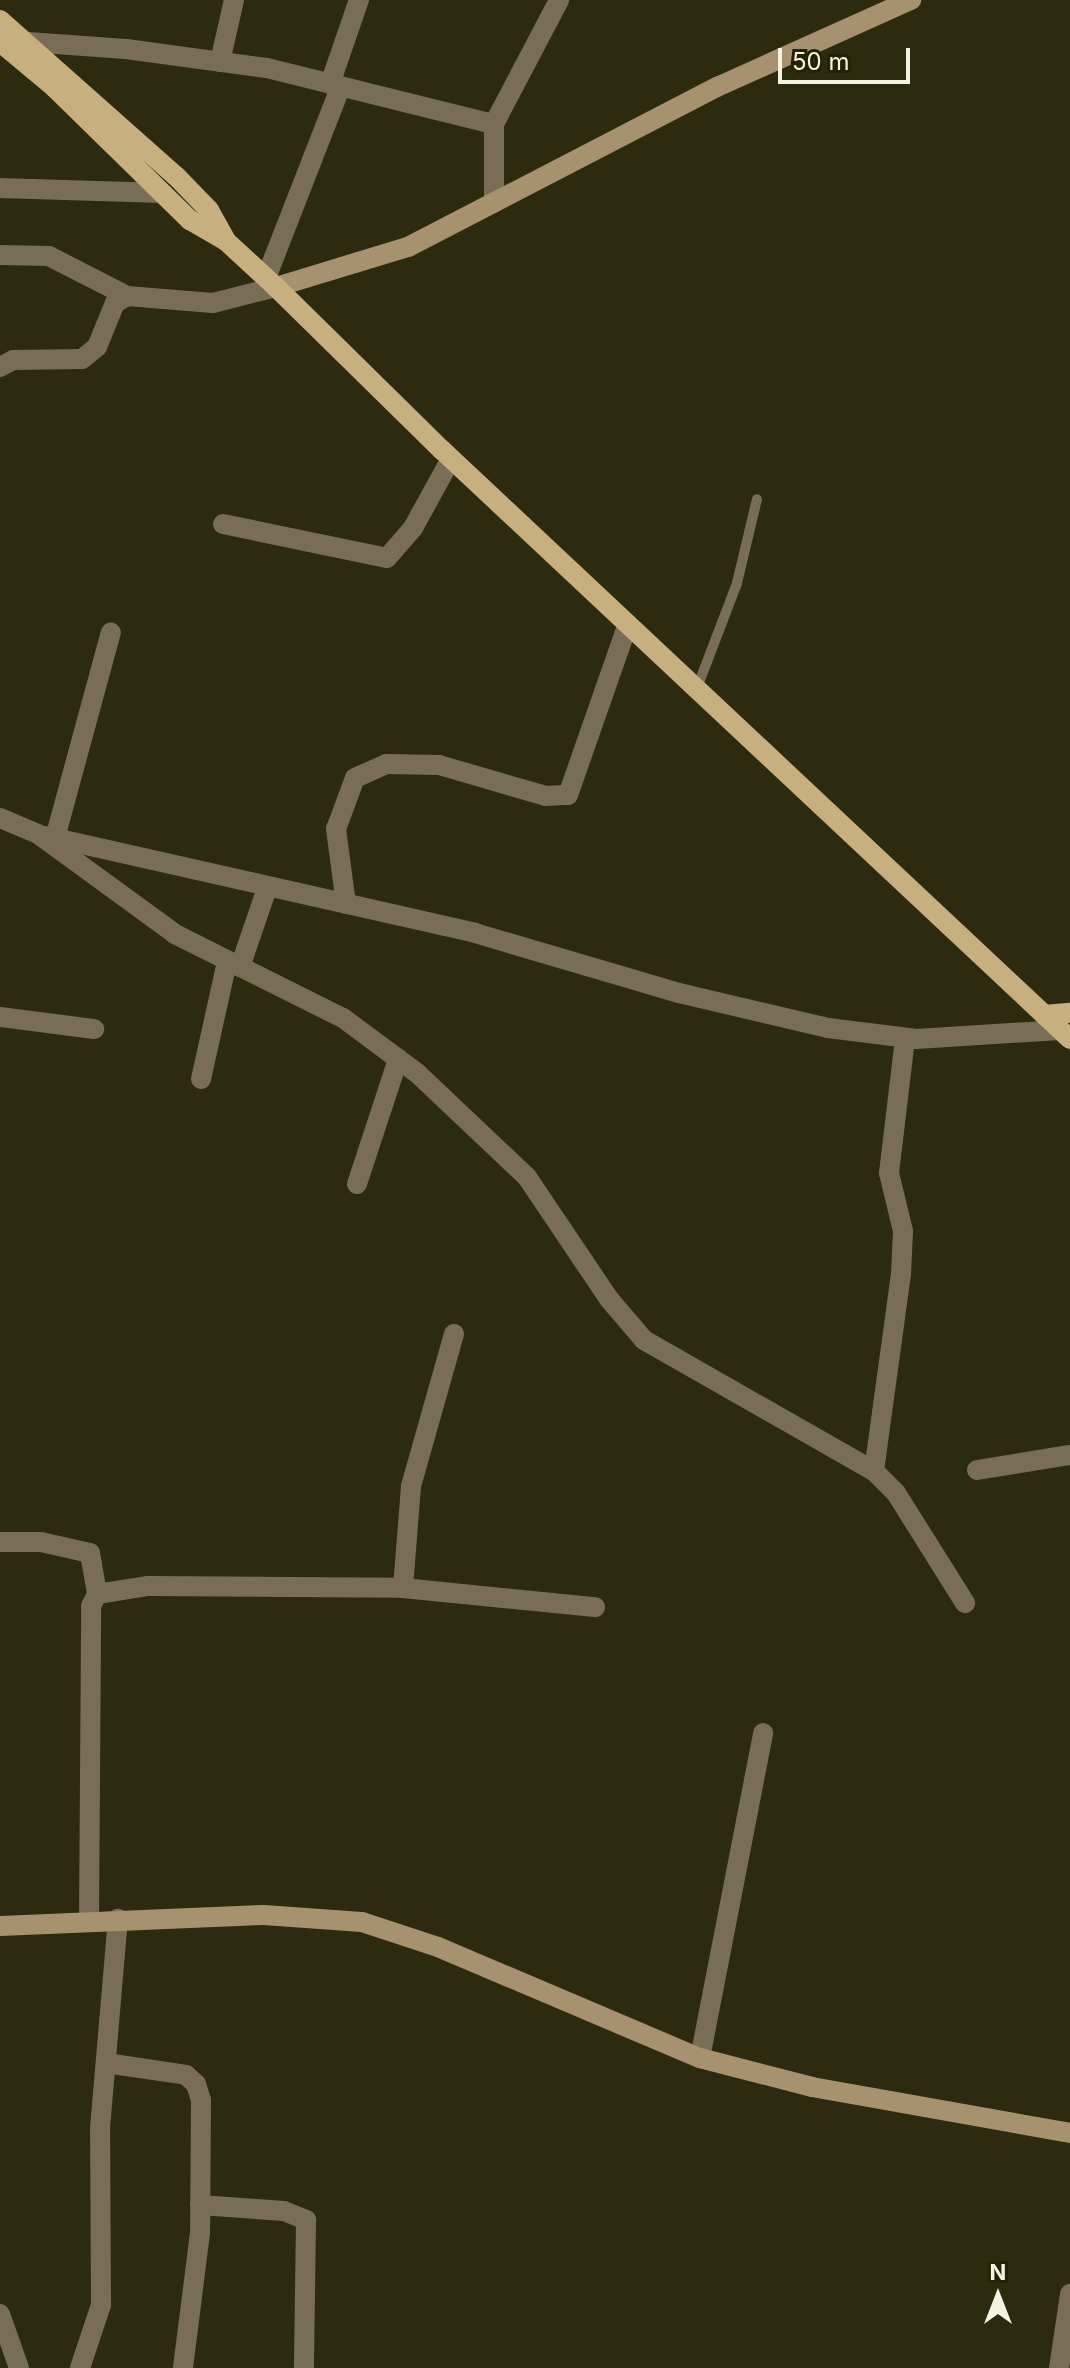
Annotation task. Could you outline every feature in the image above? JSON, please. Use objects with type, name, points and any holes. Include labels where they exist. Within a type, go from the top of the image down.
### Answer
[{"type":"main road","points":[[0,20],[176,176],[209,210],[226,241]]},
{"type":"main road","points":[[0,42],[55,88],[190,220],[226,241],[271,282],[451,459],[1045,1015],[1067,1028]]},
{"type":"street","points":[[220,62],[234,0]]},
{"type":"street","points":[[271,282],[336,85],[359,0]]},
{"type":"street","points":[[494,203],[494,124],[559,0]]},
{"type":"street","points":[[0,255],[49,256],[127,296],[213,303],[271,282],[408,247],[717,87],[911,0]]},
{"type":"street","points":[[28,42],[220,62],[336,85],[494,124]]},
{"type":"street","points":[[0,188],[162,193]]},
{"type":"street","points":[[0,367],[13,360],[82,359],[97,347],[115,303],[127,296]]},
{"type":"street","points":[[223,524],[387,558],[413,528],[451,459]]},
{"type":"street","points":[[346,904],[336,829],[355,778],[386,764],[439,765],[546,796],[568,795],[628,624]]},
{"type":"street","points":[[47,836],[111,632]]},
{"type":"street","points":[[0,818],[47,836],[515,942],[781,1019],[905,1038],[1067,1028]]},
{"type":"street","points":[[47,836],[132,906],[234,964],[343,1018],[477,1125],[527,1177],[609,1299],[644,1340],[874,1471],[896,1493],[965,1603]]},
{"type":"street","points":[[201,1079],[234,964],[267,888]]},
{"type":"street","points":[[0,1017],[94,1029]]},
{"type":"street","points":[[874,1471],[901,1274],[903,1231],[889,1173],[905,1038]]},
{"type":"street","points":[[357,1184],[398,1059]]},
{"type":"street","points":[[403,1588],[411,1486],[454,1334]]},
{"type":"street","points":[[977,1470],[1070,1455]]},
{"type":"street","points":[[0,1542],[41,1542],[90,1553],[97,1594],[91,1606],[89,1920]]},
{"type":"street","points":[[97,1594],[148,1586],[403,1588],[595,1607]]},
{"type":"street","points":[[700,2058],[763,1733]]},
{"type":"street","points":[[0,1926],[264,1915],[362,1922],[438,1947],[700,2058],[812,2087],[1070,2133]]},
{"type":"street","points":[[80,2368],[101,2305],[99,2153],[118,1919]]},
{"type":"street","points":[[106,2063],[186,2075],[196,2084],[201,2100],[200,2205],[183,2368]]},
{"type":"street","points":[[200,2205],[284,2211],[306,2220],[304,2368]]},
{"type":"street","points":[[1059,2368],[1070,2294]]},
{"type":"street","points":[[0,2314],[19,2368]]},
{"type":"lane","points":[[697,688],[737,583],[757,499]]}]
